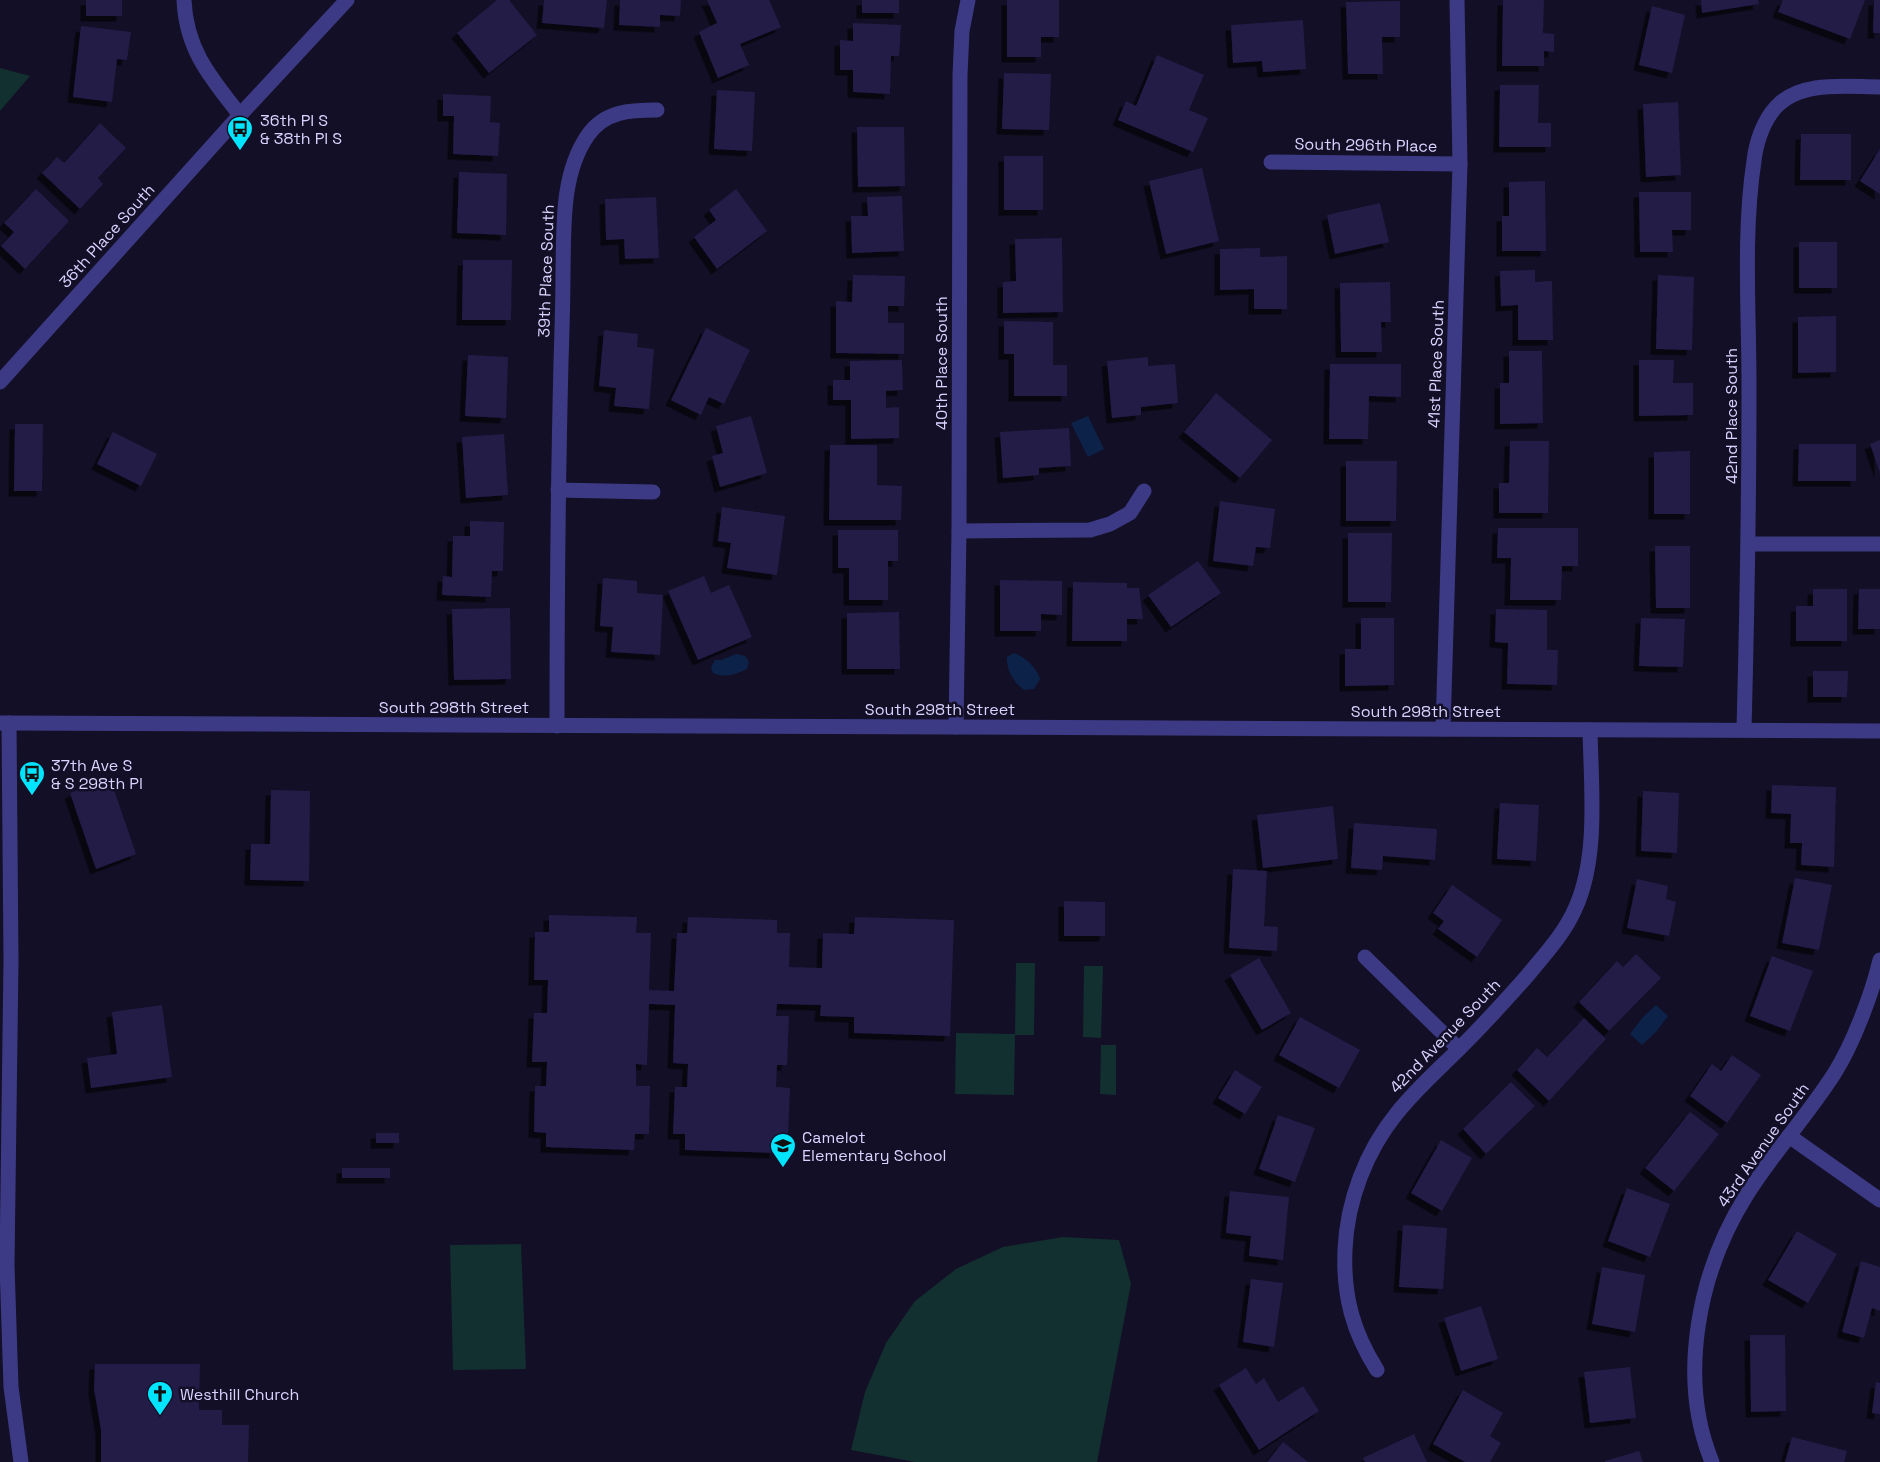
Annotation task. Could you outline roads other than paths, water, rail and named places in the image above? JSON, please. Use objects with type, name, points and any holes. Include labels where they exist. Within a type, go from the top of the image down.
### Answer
[{"type":"street","points":[[184,0],[185,20],[193,47],[206,72],[240,115]]},
{"type":"street","name":"36th Place South","points":[[0,382],[240,115],[347,0]]},
{"type":"street","name":"40th Place South","points":[[956,727],[960,75],[962,31],[968,0]]},
{"type":"street","name":"41st Place South","points":[[1443,729],[1460,164],[1457,0]]},
{"type":"street","name":"42nd Place South","points":[[1744,730],[1749,543],[1750,201],[1754,158],[1766,121],[1776,107],[1790,97],[1811,90],[1834,87],[1880,87]]},
{"type":"street","name":"39th Place South","points":[[557,726],[558,490],[566,207],[573,166],[589,135],[599,123],[611,115],[623,112],[657,110]]},
{"type":"street","name":"South 296th Place","points":[[1271,162],[1460,164]]},
{"type":"street","points":[[558,490],[653,492]]},
{"type":"street","points":[[959,531],[1090,530],[1110,524],[1130,513],[1144,491]]},
{"type":"street","points":[[1749,543],[1880,544]]},
{"type":"street","points":[[4,723],[3,1265],[11,1387],[21,1462]]},
{"type":"street","name":"South 298th Street","points":[[4,723],[1880,731]]},
{"type":"street","name":"42nd Avenue South","points":[[1377,1370],[1362,1346],[1353,1323],[1346,1290],[1345,1240],[1350,1207],[1374,1148],[1391,1121],[1425,1081],[1496,1011],[1558,940],[1576,907],[1586,878],[1589,852],[1590,730]]},
{"type":"street","points":[[1365,957],[1459,1049]]},
{"type":"street","name":"43rd Avenue South","points":[[1712,1462],[1703,1438],[1695,1381],[1699,1329],[1710,1274],[1723,1237],[1747,1196],[1835,1072],[1866,1003],[1880,960]]},
{"type":"street","points":[[1789,1137],[1880,1200]]},
{"type":"water","points":[[1088,416],[1104,449],[1088,457],[1071,423]]},
{"type":"water","points":[[1014,653],[1030,663],[1036,671],[1040,679],[1034,689],[1024,690],[1011,676],[1007,657]]},
{"type":"water","points":[[736,654],[745,656],[749,662],[747,669],[730,675],[713,673],[711,667],[715,660]]},
{"type":"water","points":[[1656,1005],[1668,1016],[1642,1045],[1630,1034]]},
{"type":"place","name":"36th Pl S & 38th Pl S","points":[[240,152]]},
{"type":"place","name":"37th Ave S & S 298th Pl","points":[[32,797]]},
{"type":"place","name":"Camelot Elementary School","points":[[783,1169]]},
{"type":"place","name":"Westhill Church","points":[[160,1417]]}]
